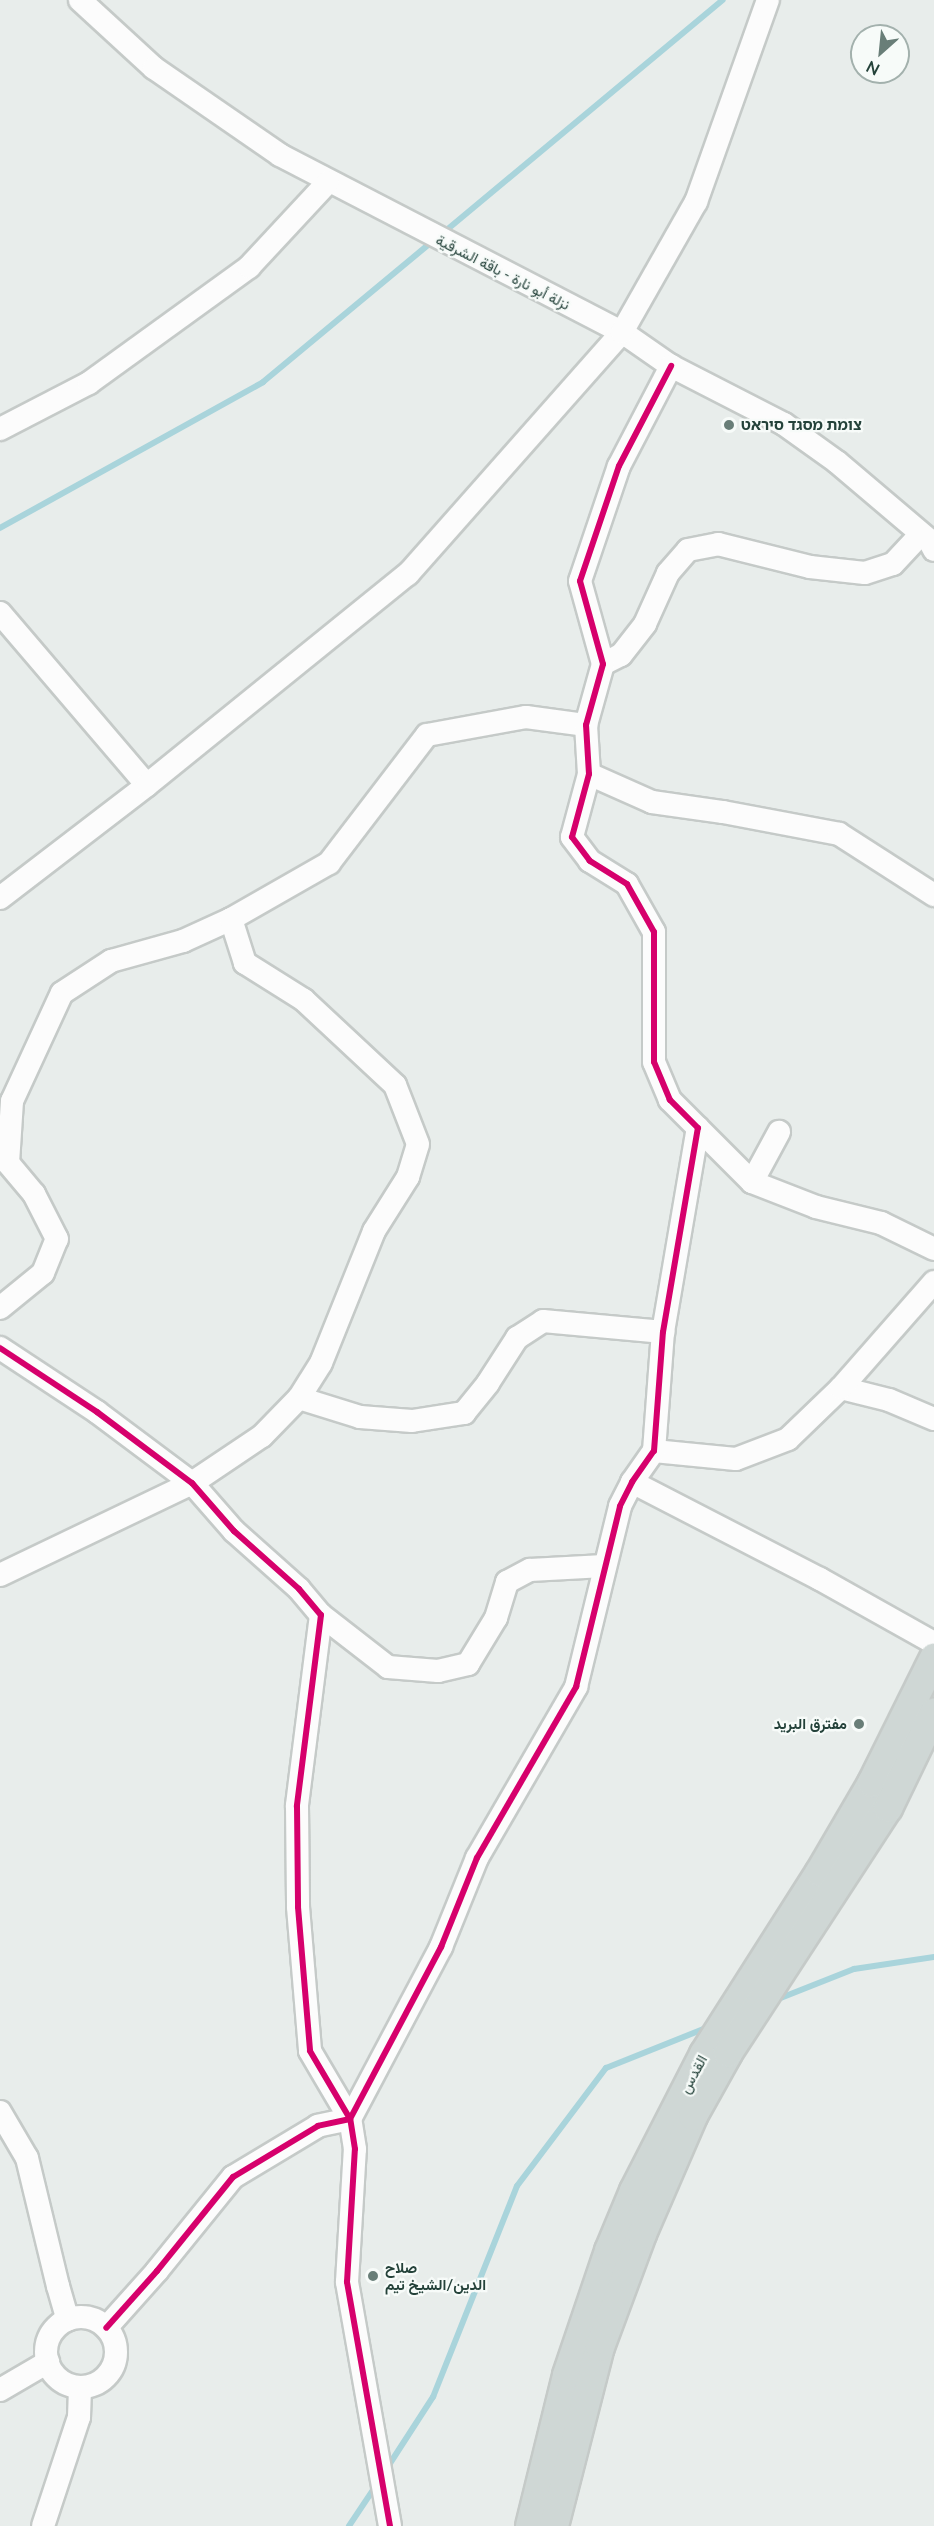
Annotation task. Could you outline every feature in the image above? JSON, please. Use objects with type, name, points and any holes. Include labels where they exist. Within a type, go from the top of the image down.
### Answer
[{"type":"main road","name":"القدس","points":[[530,2526],[567,2376],[609,2251],[634,2191],[704,2054],[820,1872],[867,1792],[934,1658]]},
{"type":"main road","name":"القدس","points":[[554,2526],[603,2338],[646,2224],[693,2116],[728,2053],[888,1808],[934,1713]]},
{"type":"street","name":"نزلة أبو نارة - باقة الشرقية","points":[[80,0],[154,68],[280,155],[328,182],[622,332],[671,366],[783,424],[837,462],[929,541]]},
{"type":"street","points":[[0,898],[147,785],[408,574],[622,332],[696,202],[768,0]]},
{"type":"street","points":[[0,429],[89,383],[249,267],[328,182]]},
{"type":"street","points":[[671,366],[619,466],[579,581],[603,664],[586,726],[589,774],[572,837],[590,861],[627,884],[654,932],[654,1062],[670,1100],[752,1182],[816,1207],[881,1223],[934,1249]]},
{"type":"street","points":[[603,664],[621,655],[645,624],[668,573],[688,550],[718,544],[810,567],[865,573],[893,564],[929,541]]},
{"type":"street","points":[[0,613],[147,785]]},
{"type":"street","points":[[0,1308],[43,1273],[57,1239],[34,1194],[8,1163],[12,1101],[62,993],[111,961],[183,941],[231,919],[329,863],[427,735],[526,717],[586,726]]},
{"type":"street","points":[[589,774],[652,802],[723,812],[839,834],[934,895]]},
{"type":"street","points":[[2,1579],[192,1483],[262,1436],[298,1398],[321,1363],[346,1295],[374,1231],[408,1177],[418,1144],[395,1085],[304,1000],[245,963],[231,919]]},
{"type":"street","points":[[106,2328],[157,2271],[232,2177],[318,2126],[350,2119],[441,1947],[477,1858],[576,1687],[620,1506],[632,1482],[654,1451],[663,1332],[698,1128]]},
{"type":"street","points":[[752,1182],[779,1132]]},
{"type":"street","points":[[654,1451],[736,1459],[756,1453],[788,1438],[841,1388],[934,1282]]},
{"type":"street","points":[[298,1398],[360,1417],[412,1421],[464,1413],[488,1383],[517,1338],[543,1320],[663,1332]]},
{"type":"street","points":[[0,1348],[97,1412],[192,1483],[234,1531],[299,1589],[321,1616],[388,1667],[438,1671],[468,1664],[496,1618],[507,1582],[530,1569],[604,1566]]},
{"type":"street","points":[[841,1388],[889,1401],[934,1419]]},
{"type":"street","points":[[632,1482],[820,1579],[934,1643]]},
{"type":"street","points":[[321,1616],[297,1806],[298,1907],[310,2051],[350,2119],[354,2149],[347,2282],[390,2526]]},
{"type":"street","points":[[0,2112],[27,2158],[68,2320]]},
{"type":"street","points":[[87,2318],[106,2328],[116,2349],[115,2361],[102,2380],[80,2387],[58,2379],[48,2362],[46,2348],[49,2337],[56,2328],[68,2320],[87,2318]]},
{"type":"street","points":[[0,2390],[48,2362]]},
{"type":"street","points":[[44,2526],[79,2417],[80,2387]]},
{"type":"waterway","points":[[443,233],[723,0]]},
{"type":"waterway","points":[[0,528],[263,382],[435,239]]},
{"type":"waterway","points":[[773,2001],[854,1969],[934,1957]]},
{"type":"waterway","points":[[387,2468],[433,2397],[517,2186],[606,2068],[711,2026]]},
{"type":"waterway","points":[[349,2526],[377,2484]]},
{"type":"cycle path","points":[[390,2526],[347,2282],[355,2149],[350,2119],[441,1947],[477,1858],[576,1687],[620,1506],[632,1482],[654,1451],[663,1332],[698,1128],[670,1100],[654,1062],[654,932],[627,884],[590,861],[572,837],[589,774],[586,725],[603,664],[580,581],[619,466],[671,366]]},
{"type":"cycle path","points":[[0,1348],[97,1412],[192,1483],[234,1531],[299,1589],[321,1615],[297,1806],[298,1907],[310,2051],[350,2119],[318,2126],[233,2177],[157,2271],[106,2328]]},
{"type":"place","name":"צומת מסגד סיראט","points":[[729,425]]},
{"type":"place","name":"مفترق البريد","points":[[859,1724]]},
{"type":"place","name":"صلاح الدين/الشيخ تيم","points":[[373,2276]]}]
